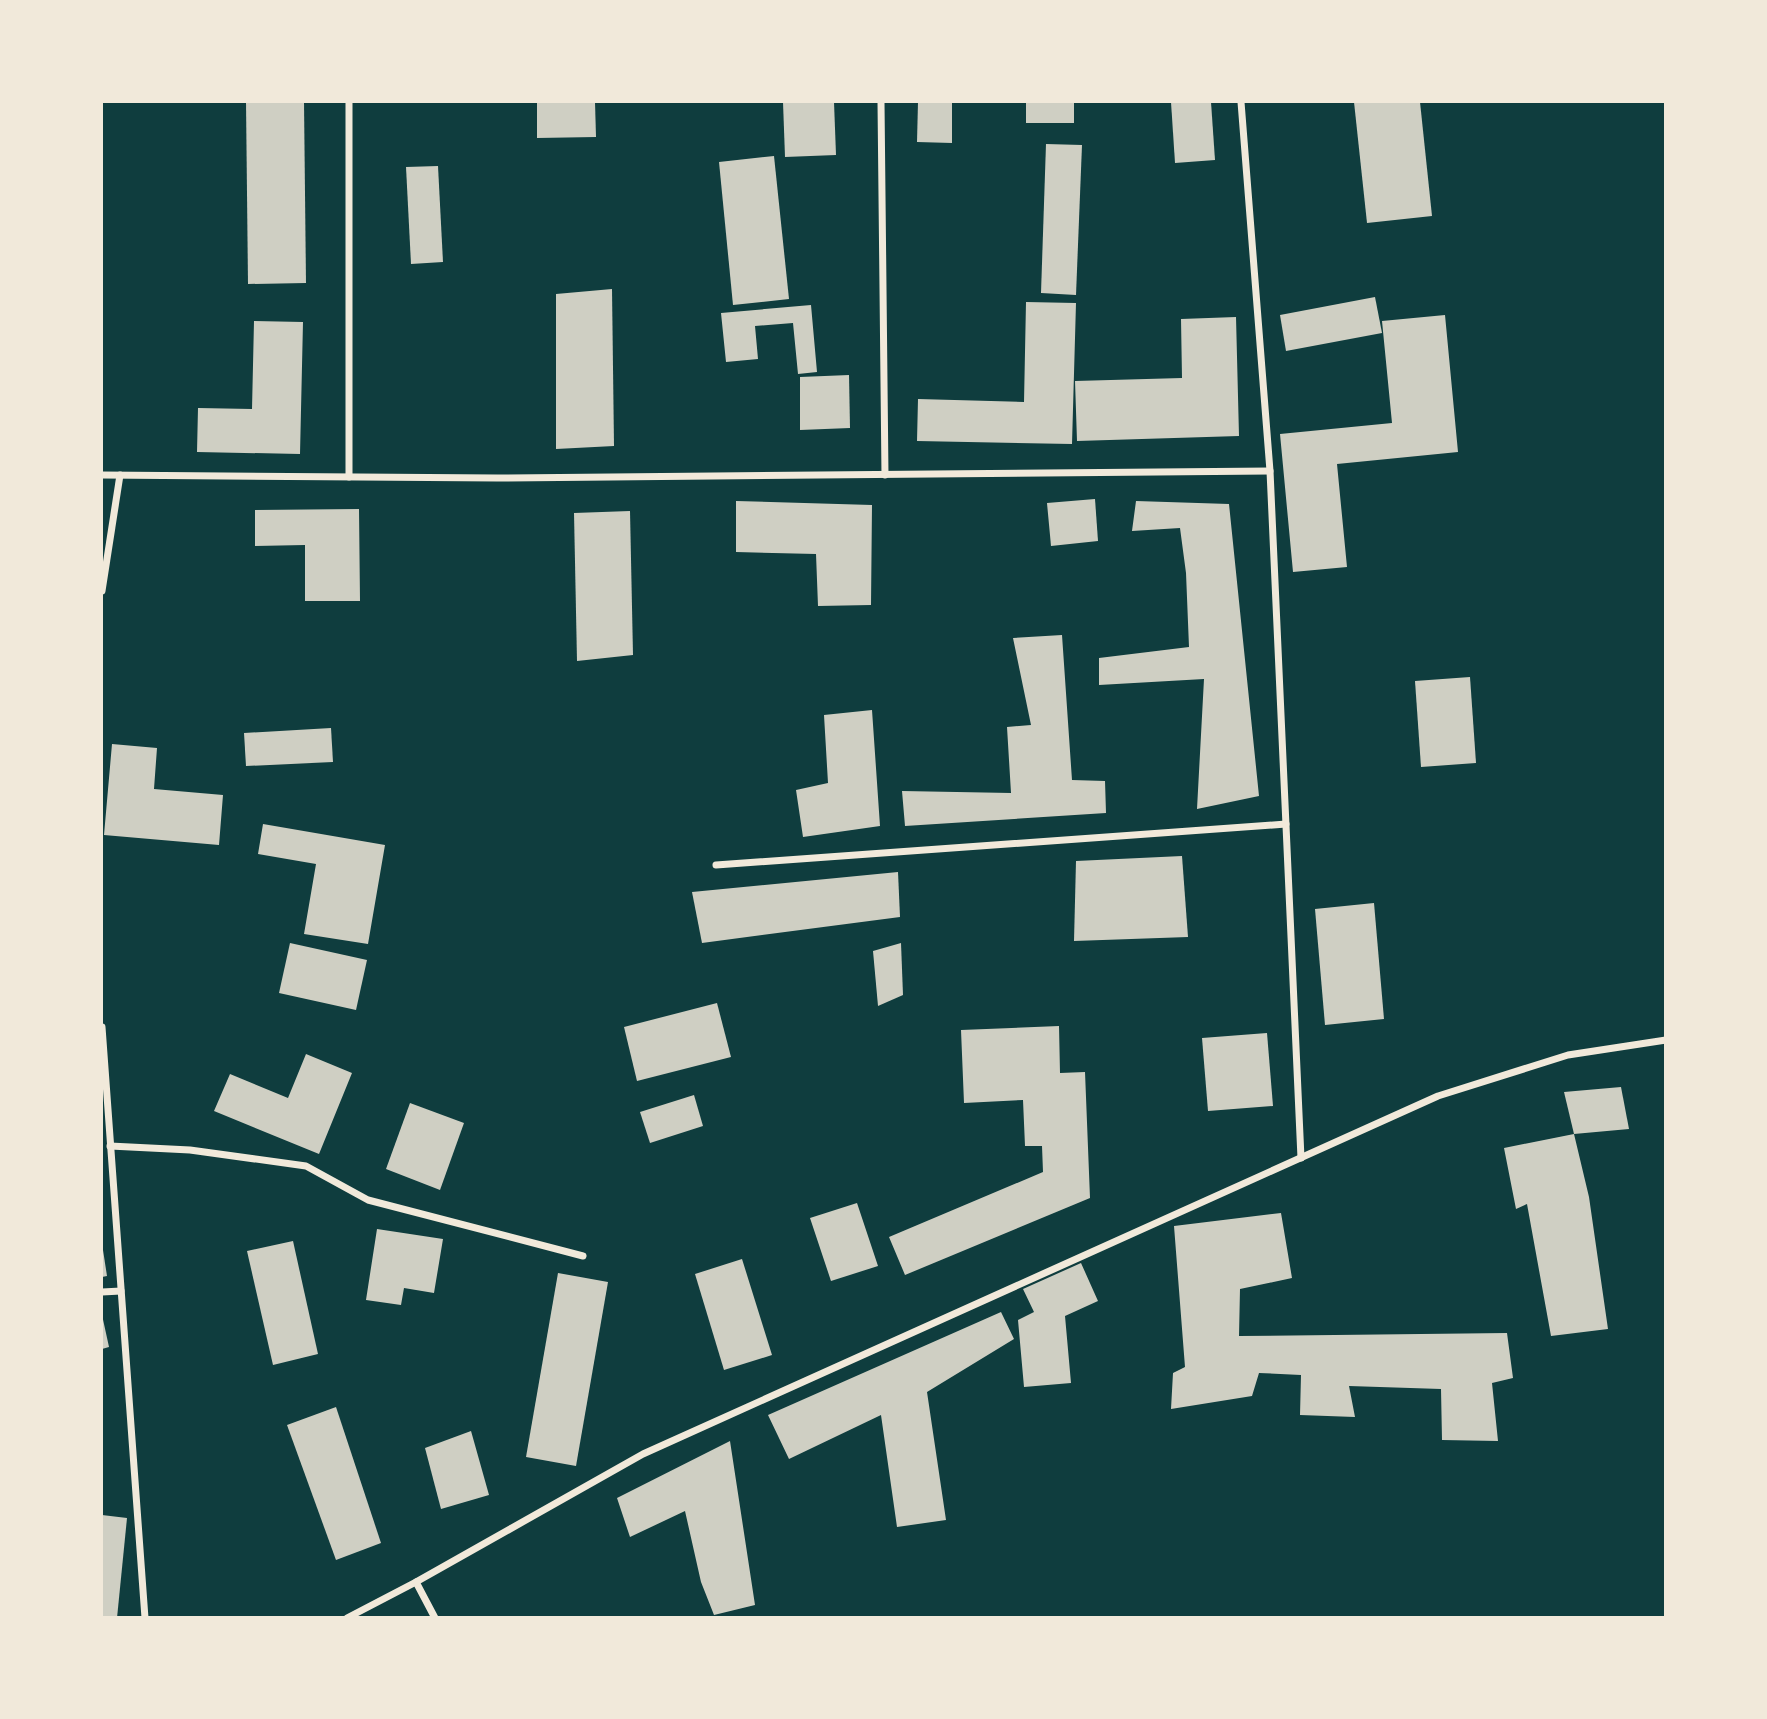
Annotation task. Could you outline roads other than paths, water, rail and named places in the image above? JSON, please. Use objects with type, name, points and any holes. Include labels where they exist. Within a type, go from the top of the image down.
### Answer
[{"type":"street","points":[[349,102],[349,477]]},
{"type":"street","points":[[881,102],[885,475]]},
{"type":"street","points":[[1241,102],[1270,471],[1301,1158]]},
{"type":"street","points":[[102,475],[497,478],[1270,471]]},
{"type":"street","points":[[102,591],[120,475]]},
{"type":"street","points":[[716,865],[1286,824]]},
{"type":"street","points":[[102,1027],[145,1618]]},
{"type":"street","points":[[347,1618],[643,1454],[1451,1092],[1568,1055],[1665,1040]]},
{"type":"street","points":[[110,1146],[190,1150],[306,1167],[368,1200],[583,1256]]},
{"type":"street","points":[[102,1292],[121,1291]]},
{"type":"street","points":[[416,1582],[435,1618]]}]
